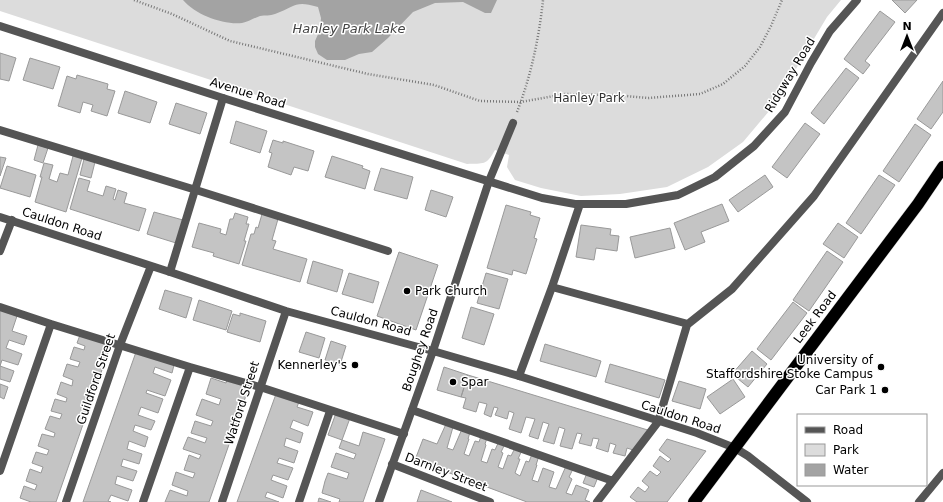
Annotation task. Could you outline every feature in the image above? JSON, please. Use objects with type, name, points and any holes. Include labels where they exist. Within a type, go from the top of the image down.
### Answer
[{"type":"highway","name":"Leek Road","points":[[694,502],[918,204],[943,167]]},
{"type":"street","name":"Ridgway Road","points":[[489,181],[542,198],[580,204],[626,204],[678,195],[715,177],[754,146],[784,112],[830,31],[857,0]]},
{"type":"street","points":[[597,502],[658,422],[687,325],[732,289],[814,196],[943,13]]},
{"type":"street","name":"Avenue Road","points":[[0,26],[223,98],[489,181]]},
{"type":"street","points":[[170,272],[223,98]]},
{"type":"street","name":"Boughey Road","points":[[379,502],[433,351],[489,181],[512,123]]},
{"type":"street","points":[[0,130],[388,251]]},
{"type":"street","points":[[519,376],[552,287],[580,204]]},
{"type":"street","name":"Cauldon Road","points":[[0,217],[286,311],[519,376],[697,434],[735,448],[748,456],[807,502]]},
{"type":"street","points":[[0,251],[12,220]]},
{"type":"street","name":"Guildford Street","points":[[66,502],[120,345],[151,266]]},
{"type":"street","points":[[552,287],[687,325]]},
{"type":"street","points":[[0,307],[190,367],[260,387],[404,434]]},
{"type":"street","name":"Watford Street","points":[[222,502],[286,311]]},
{"type":"street","points":[[0,471],[51,324]]},
{"type":"street","points":[[143,502],[190,367]]},
{"type":"street","points":[[412,410],[613,481]]},
{"type":"street","points":[[299,502],[330,411]]},
{"type":"street","name":"Darnley Street","points":[[392,464],[490,502]]},
{"type":"street","points":[[919,502],[943,473]]},
{"type":"path","points":[[134,0],[172,14],[230,41],[368,74],[434,85],[480,101],[521,102],[565,94],[615,95],[648,98],[700,94],[723,84],[744,66],[760,46],[771,26],[782,0]]},
{"type":"path","points":[[521,102],[533,60],[543,0]]},
{"type":"green space","name":"Hanley Park","points":[[0,0],[841,0],[827,17],[775,104],[743,142],[708,167],[667,187],[620,194],[581,196],[541,188],[515,180],[507,167],[509,155],[495,150],[489,159],[484,163],[467,164],[0,11]]},
{"type":"water","name":"Hanley Park Lake","points":[[183,0],[497,0],[491,13],[485,13],[463,2],[435,3],[413,12],[372,52],[359,54],[345,60],[327,60],[318,54],[315,47],[315,41],[320,30],[321,18],[318,7],[300,4],[273,15],[260,16],[242,23],[235,23],[218,21],[210,18],[195,10]]},
{"type":"building","points":[[892,0],[917,0],[905,13]]},
{"type":"building","points":[[880,11],[895,22],[865,61],[870,65],[863,74],[844,59]]},
{"type":"building","points":[[0,53],[16,58],[9,81],[0,79]]},
{"type":"building","points":[[30,58],[60,67],[53,89],[23,80]]},
{"type":"building","points":[[846,68],[859,78],[824,124],[811,113]]},
{"type":"building","points":[[77,75],[108,84],[107,89],[115,91],[107,116],[91,111],[93,105],[83,102],[80,113],[58,106],[67,76],[76,79]]},
{"type":"building","points":[[943,81],[943,112],[931,129],[917,119]]},
{"type":"building","points":[[125,91],[157,102],[150,123],[118,113]]},
{"type":"building","points":[[176,103],[207,113],[200,134],[169,124]]},
{"type":"building","points":[[236,121],[267,131],[260,153],[230,143]]},
{"type":"building","points":[[805,123],[820,134],[787,178],[772,167]]},
{"type":"building","points":[[915,124],[931,135],[899,182],[883,171]]},
{"type":"building","points":[[273,140],[283,143],[283,141],[314,151],[308,171],[294,167],[291,175],[268,167],[272,153],[269,152]]},
{"type":"building","points":[[38,145],[48,148],[43,163],[34,160]]},
{"type":"building","points":[[73,156],[82,158],[66,212],[35,202],[44,163],[53,165],[49,179],[57,182],[60,173],[68,175]]},
{"type":"building","points":[[332,156],[363,166],[362,168],[370,171],[365,189],[325,177]]},
{"type":"building","points":[[0,157],[6,158],[0,176]]},
{"type":"building","points":[[84,159],[95,162],[91,178],[80,175]]},
{"type":"building","points":[[7,166],[36,175],[30,197],[0,188]]},
{"type":"building","points":[[381,168],[413,177],[407,199],[374,190]]},
{"type":"building","points":[[765,175],[773,187],[738,212],[729,200]]},
{"type":"building","points":[[879,175],[895,185],[861,234],[846,223]]},
{"type":"building","points":[[79,178],[90,181],[87,191],[103,196],[106,186],[116,189],[113,199],[115,200],[118,190],[127,193],[124,203],[146,209],[139,231],[70,209]]},
{"type":"building","points":[[431,190],[453,197],[446,217],[425,210]]},
{"type":"building","points":[[722,204],[729,221],[701,232],[705,242],[685,250],[674,223]]},
{"type":"building","points":[[506,205],[531,212],[530,215],[540,218],[534,238],[537,239],[526,274],[513,270],[512,275],[487,268]]},
{"type":"building","points":[[154,212],[183,220],[176,243],[147,234]]},
{"type":"building","points":[[235,213],[248,217],[246,224],[249,224],[244,241],[246,241],[239,264],[213,256],[214,253],[192,247],[199,223],[221,229],[220,233],[226,235],[230,219],[233,219]]},
{"type":"building","points":[[262,214],[278,219],[272,240],[276,241],[273,249],[307,259],[300,282],[242,265],[251,234],[254,234],[256,227],[258,228]]},
{"type":"building","points":[[838,223],[858,237],[844,258],[823,244]]},
{"type":"building","points":[[581,225],[611,229],[610,235],[619,236],[617,251],[596,248],[594,260],[576,257]]},
{"type":"building","points":[[670,228],[675,248],[635,258],[630,237]]},
{"type":"building","points":[[827,251],[843,262],[809,311],[793,300]]},
{"type":"building","name":"Park Church","points":[[399,252],[438,265],[416,330],[377,316]]},
{"type":"building","points":[[313,261],[343,270],[337,292],[307,283]]},
{"type":"building","points":[[349,273],[379,282],[373,303],[342,294]]},
{"type":"building","points":[[486,273],[508,279],[499,309],[477,303]]},
{"type":"building","points":[[165,290],[192,298],[186,318],[159,309]]},
{"type":"building","points":[[199,300],[232,311],[226,330],[193,320]]},
{"type":"building","points":[[793,302],[807,313],[771,360],[757,349]]},
{"type":"building","points":[[471,307],[494,314],[484,345],[462,338]]},
{"type":"building","points":[[0,310],[17,316],[12,331],[27,336],[24,345],[9,340],[6,348],[22,354],[18,365],[2,360],[0,366]]},
{"type":"building","points":[[240,313],[266,321],[260,342],[227,332],[233,314],[240,316]]},
{"type":"building","points":[[306,332],[325,338],[319,358],[299,352]]},
{"type":"building","points":[[80,335],[111,344],[56,502],[31,502],[20,498],[24,486],[35,490],[37,485],[26,481],[30,469],[41,473],[43,467],[32,463],[36,452],[47,455],[49,450],[38,446],[42,434],[54,437],[55,433],[45,429],[50,416],[60,419],[62,414],[51,411],[55,399],[66,402],[67,398],[57,394],[61,382],[72,386],[73,380],[63,376],[67,364],[78,367],[80,362],[70,359],[74,347],[84,350],[85,346],[77,343]]},
{"type":"building","points":[[331,341],[346,346],[340,365],[325,360]]},
{"type":"building","points":[[545,344],[601,361],[596,377],[540,361]]},
{"type":"building","points":[[752,351],[767,364],[748,387],[732,374]]},
{"type":"building","points":[[136,352],[174,365],[172,373],[155,367],[153,373],[171,380],[165,396],[147,390],[146,393],[163,399],[158,413],[141,407],[138,415],[155,421],[151,430],[135,425],[133,431],[148,437],[145,447],[129,441],[127,449],[142,454],[139,464],[123,459],[121,466],[137,471],[133,481],[117,476],[115,484],[132,490],[128,501],[111,495],[108,501],[111,502],[83,502]]},
{"type":"building","points":[[610,364],[665,380],[659,398],[605,382]]},
{"type":"building","points":[[0,366],[14,371],[10,382],[0,379]]},
{"type":"building","name":"Spar","points":[[444,367],[468,375],[461,397],[437,390]]},
{"type":"building","points":[[468,375],[651,431],[636,451],[627,448],[625,456],[613,453],[616,445],[610,443],[608,452],[596,448],[599,439],[593,438],[591,446],[579,443],[582,434],[577,433],[572,449],[560,446],[565,429],[559,427],[554,444],[543,441],[549,424],[543,422],[538,439],[529,436],[535,419],[526,417],[521,433],[509,429],[514,413],[509,411],[507,419],[495,415],[498,408],[494,407],[491,417],[484,414],[487,404],[479,402],[476,412],[463,408],[466,398],[461,397]]},
{"type":"building","points":[[211,378],[226,383],[227,380],[249,387],[209,502],[165,502],[170,490],[187,496],[188,491],[172,485],[176,472],[193,478],[195,473],[184,470],[189,455],[199,459],[201,455],[183,449],[188,437],[205,443],[207,438],[191,433],[195,421],[211,426],[213,421],[196,415],[202,399],[219,405],[221,399],[206,394]]},
{"type":"building","points":[[733,379],[745,397],[720,414],[707,397]]},
{"type":"building","points":[[679,381],[706,389],[700,409],[672,401]]},
{"type":"building","points":[[0,384],[8,387],[4,399],[0,397]]},
{"type":"building","points":[[276,394],[299,402],[297,407],[313,412],[308,426],[293,420],[290,428],[303,433],[300,443],[286,438],[284,446],[298,451],[294,463],[279,458],[277,463],[293,468],[288,480],[273,475],[271,480],[287,486],[283,498],[267,492],[265,497],[279,502],[237,502]]},
{"type":"building","points":[[336,413],[350,418],[342,440],[328,435]]},
{"type":"building","points":[[446,424],[453,427],[447,448],[453,450],[462,429],[470,432],[464,454],[469,456],[475,441],[479,442],[481,436],[487,438],[481,461],[487,463],[492,449],[495,450],[499,441],[505,444],[501,452],[503,453],[498,467],[503,469],[508,455],[511,456],[515,448],[522,450],[518,459],[520,459],[515,473],[520,476],[526,461],[529,462],[532,454],[539,456],[532,480],[538,482],[543,468],[554,472],[549,487],[556,489],[566,466],[573,469],[569,477],[572,479],[566,493],[572,495],[576,485],[589,490],[585,500],[590,502],[527,502],[415,460],[423,439],[437,444]]},
{"type":"building","points":[[363,432],[385,439],[363,502],[339,502],[340,499],[322,493],[325,481],[328,473],[347,479],[349,473],[331,467],[336,453],[354,459],[356,454],[339,448],[342,440],[359,446]]},
{"type":"building","points":[[667,439],[706,451],[667,502],[637,502],[630,497],[638,487],[645,492],[649,487],[642,481],[650,471],[657,476],[661,472],[653,466],[660,456],[668,462],[671,459],[659,450]]},
{"type":"building","points":[[587,473],[598,477],[594,487],[583,483]]},
{"type":"building","points":[[421,490],[452,502],[417,502]]},
{"type":"building","points":[[319,498],[331,502],[318,502]]},
{"type":"place","name":"Park Church","points":[[407,291]]},
{"type":"place","name":"Kennerley's","points":[[355,365]]},
{"type":"place","name":"University of Staffordshire Stoke Campus","points":[[881,367]]},
{"type":"place","name":"Spar","points":[[453,382]]},
{"type":"place","name":"Car Park 1","points":[[885,390]]}]
